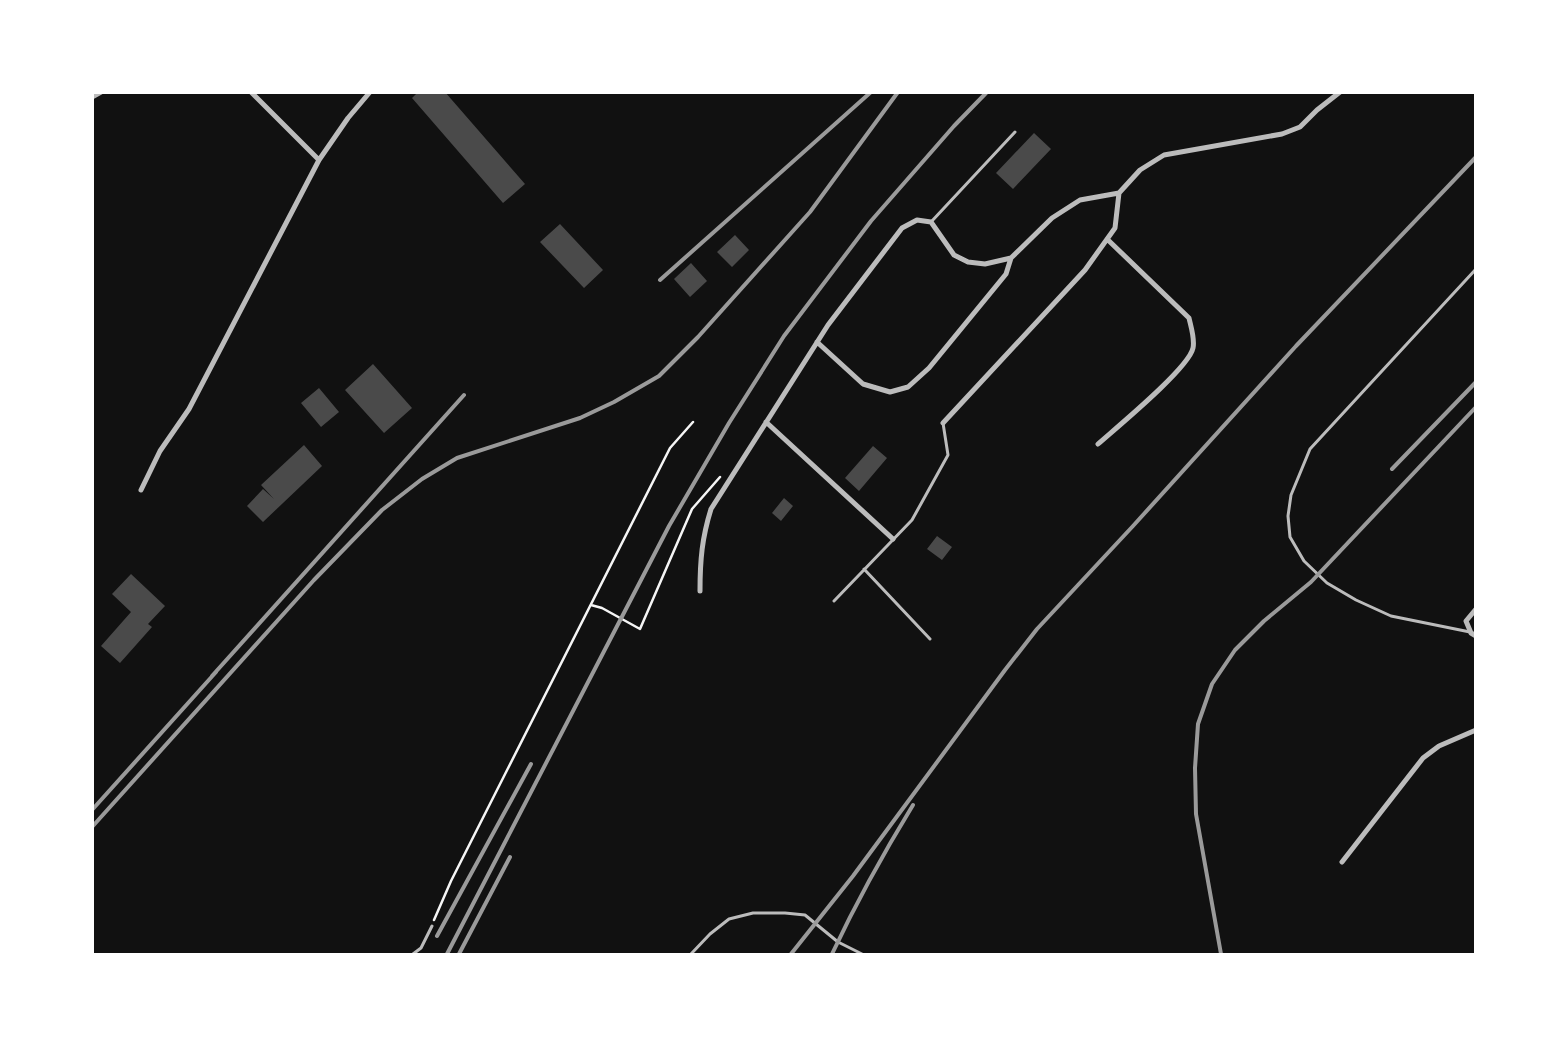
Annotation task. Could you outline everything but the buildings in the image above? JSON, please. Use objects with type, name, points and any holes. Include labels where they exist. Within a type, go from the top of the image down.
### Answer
[{"type":"street","points":[[92,97],[100,92]]},
{"type":"street","points":[[251,92],[319,160]]},
{"type":"street","points":[[141,490],[160,451],[188,409],[319,160],[348,118],[370,92]]},
{"type":"street","points":[[943,423],[1085,270],[1115,228],[1119,193],[1140,170],[1164,156],[1282,134],[1300,127],[1317,110],[1340,92]]},
{"type":"street","points":[[817,342],[863,384],[890,392],[908,387],[929,368],[1006,274],[1012,258],[1052,218],[1080,200],[1119,193]]},
{"type":"street","points":[[700,592],[703,534],[711,509],[828,325],[902,228],[917,220],[931,222],[954,255],[968,262],[985,264],[1012,258]]},
{"type":"street","points":[[1098,444],[1174,376],[1193,350],[1193,336],[1189,318],[1107,239]]},
{"type":"street","points":[[766,422],[893,539]]},
{"type":"street","points":[[1473,634],[1466,621],[1476,609]]},
{"type":"street","points":[[1342,862],[1423,758],[1439,746],[1476,730]]},
{"type":"lane","points":[[931,222],[1016,132]]},
{"type":"lane","points":[[1473,634],[1391,616],[1356,600],[1327,583],[1304,561],[1290,537],[1288,516],[1291,495],[1310,449],[1476,269]]},
{"type":"lane","points":[[834,601],[912,520],[948,455],[943,423]]},
{"type":"lane","points":[[864,569],[930,639]]},
{"type":"lane","points":[[691,954],[710,934],[729,919],[752,913],[805,915],[838,942],[862,954]]},
{"type":"lane","points":[[413,954],[421,948],[432,926]]},
{"type":"path","points":[[432,926],[451,881],[670,448],[693,422]]},
{"type":"path","points":[[591,604],[640,629],[692,510],[723,473]]},
{"type":"railway","points":[[660,280],[871,92]]},
{"type":"railway","points":[[92,827],[314,580],[382,510],[422,479],[457,458],[580,418],[614,402],[659,376],[698,337],[810,212],[898,92]]},
{"type":"railway","points":[[447,954],[669,526],[729,423],[784,336],[871,221],[954,126],[987,92]]},
{"type":"railway","points":[[791,954],[853,876],[1037,629],[1296,346],[1476,157]]},
{"type":"railway","points":[[1392,469],[1476,382]]},
{"type":"railway","points":[[212,676],[464,395]]},
{"type":"railway","points":[[1221,954],[1196,814],[1195,768],[1198,724],[1212,684],[1235,650],[1264,621],[1311,582],[1476,407]]},
{"type":"railway","points":[[92,810],[216,672]]},
{"type":"railway","points":[[437,936],[531,764]]},
{"type":"railway","points":[[832,954],[870,879],[913,805]]},
{"type":"railway","points":[[459,954],[510,857]]}]
